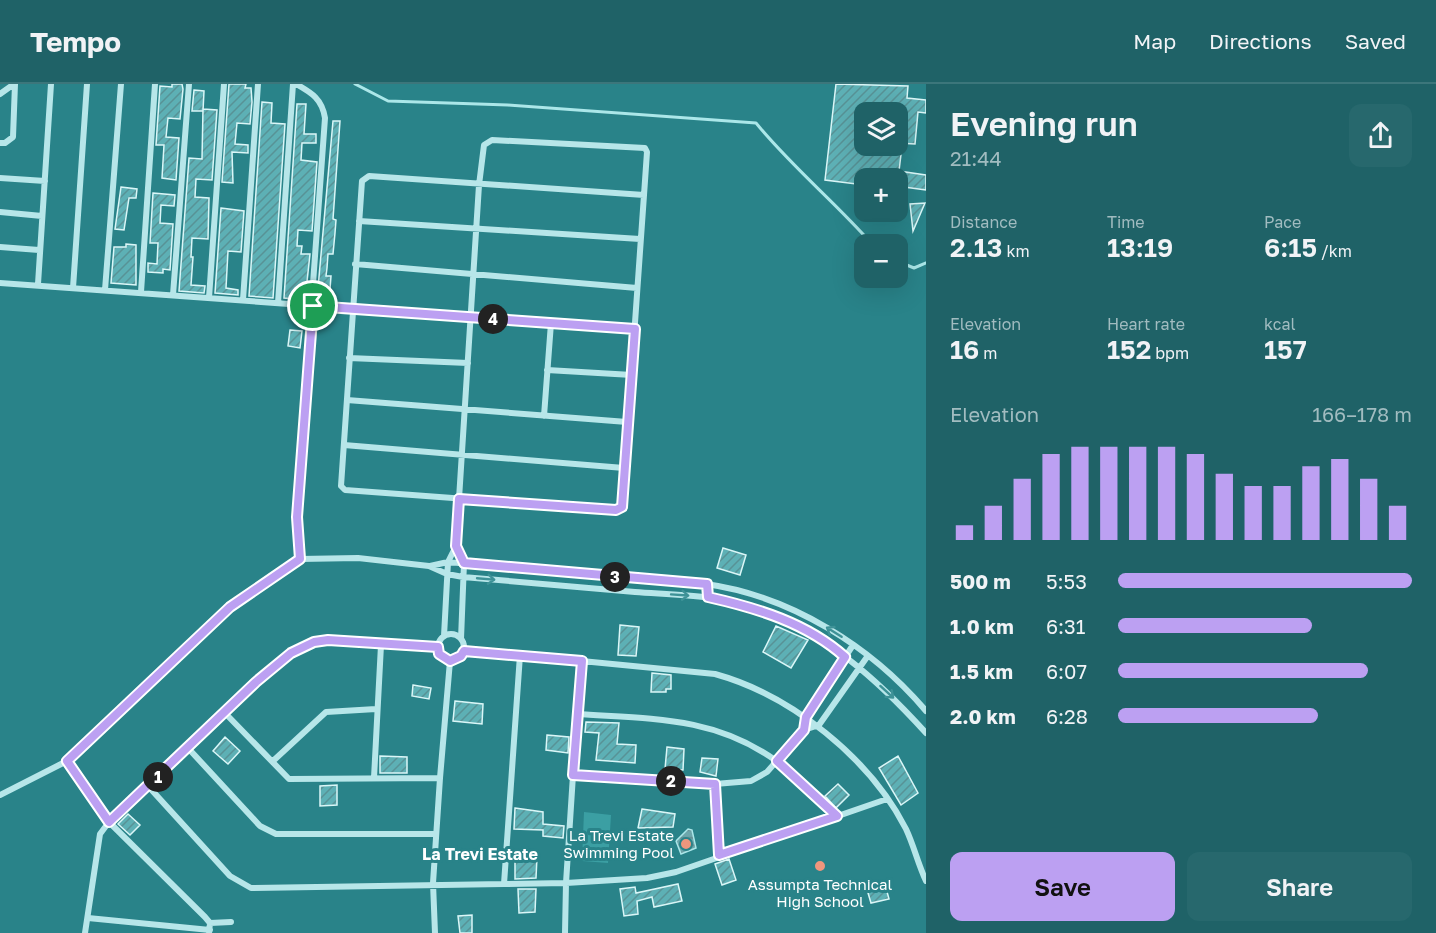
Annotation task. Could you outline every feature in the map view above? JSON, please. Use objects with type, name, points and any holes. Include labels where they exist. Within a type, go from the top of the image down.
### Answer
[{"type":"street","points":[[0,94],[14,84]]},
{"type":"street","points":[[0,143],[6,143],[13,136],[14,84]]},
{"type":"street","points":[[38,284],[51,84]]},
{"type":"street","points":[[73,288],[87,84]]},
{"type":"street","points":[[105,290],[121,84]]},
{"type":"street","points":[[141,292],[155,84]]},
{"type":"street","points":[[173,295],[189,84]]},
{"type":"street","points":[[209,298],[224,84]]},
{"type":"street","points":[[243,300],[258,84]]},
{"type":"street","points":[[278,303],[294,84],[315,96],[323,106],[325,118],[297,517],[300,559]]},
{"type":"street","points":[[450,661],[439,654],[438,647],[444,636],[448,562],[456,546],[459,499],[463,454],[474,276],[478,229],[479,185],[484,145],[489,140],[640,147],[648,152],[627,422],[624,500],[622,507],[616,510],[459,499],[345,490],[341,481],[362,181],[368,176],[479,185],[644,195]]},
{"type":"street","points":[[0,178],[45,181]]},
{"type":"street","points":[[0,212],[42,216]]},
{"type":"street","points":[[359,221],[640,240]]},
{"type":"street","points":[[0,247],[39,249]]},
{"type":"street","points":[[355,264],[474,276],[637,288]]},
{"type":"street","points":[[0,283],[635,329]]},
{"type":"street","points":[[544,416],[551,323]]},
{"type":"street","points":[[349,358],[468,363]]},
{"type":"street","points":[[547,370],[632,375]]},
{"type":"street","points":[[347,400],[627,422]]},
{"type":"street","points":[[344,445],[624,468]]},
{"type":"street","points":[[450,661],[461,656],[464,651],[461,639],[464,563],[456,546]]},
{"type":"street","points":[[0,795],[67,761],[230,607],[300,559],[358,558],[429,566],[447,574],[463,577],[708,597],[765,612],[802,628],[833,646],[896,701],[926,733]]},
{"type":"street","points":[[429,566],[448,562],[464,563],[707,584],[757,596],[798,612],[838,634],[910,692],[926,711]]},
{"type":"street","points":[[707,584],[708,597]]},
{"type":"street","points":[[444,636],[456,635],[461,639]]},
{"type":"street","points":[[85,933],[100,834],[109,822],[256,682],[301,646],[328,640],[438,647]]},
{"type":"street","points":[[374,778],[381,645]]},
{"type":"street","points":[[804,730],[806,717],[853,645]]},
{"type":"street","points":[[464,651],[715,674],[734,680],[819,725],[846,751],[887,799],[906,830],[926,881]]},
{"type":"street","points":[[504,884],[520,655]]},
{"type":"street","points":[[573,775],[715,784],[751,781],[766,772],[804,730],[819,725],[867,657]]},
{"type":"street","points":[[435,933],[433,884],[450,661]]},
{"type":"street","points":[[565,933],[566,883],[582,661]]},
{"type":"street","points":[[273,761],[326,712],[376,709]]},
{"type":"street","points":[[225,713],[273,761],[284,776],[294,780],[440,778]]},
{"type":"street","points":[[577,714],[694,723],[742,740],[777,761],[837,816]]},
{"type":"street","points":[[188,748],[260,826],[276,834],[436,834]]},
{"type":"street","points":[[67,761],[109,822],[209,928]]},
{"type":"street","points":[[715,784],[719,855]]},
{"type":"street","points":[[148,786],[230,876],[251,888],[566,883],[647,878],[676,872],[719,855],[887,799]]},
{"type":"street","points":[[88,918],[209,928],[231,922]]},
{"type":"green space","points":[[584,812],[611,815],[608,863],[582,861]]},
{"type":"water","name":"La Trevi Estate Swimming Pool","points":[[688,829],[692,830],[696,848],[681,854],[676,841]]},
{"type":"building","points":[[172,84],[182,84],[183,89],[180,119],[168,118],[166,137],[179,138],[176,180],[162,178],[164,145],[156,145],[160,86],[172,87]]},
{"type":"building","points":[[229,84],[246,84],[245,88],[251,88],[252,102],[250,124],[237,123],[235,144],[248,145],[248,153],[232,152],[233,183],[222,182]]},
{"type":"building","points":[[836,84],[908,86],[907,98],[926,100],[926,113],[918,112],[915,144],[908,144],[908,102],[854,102],[854,156],[901,156],[899,168],[854,168],[854,184],[825,180]]},
{"type":"building","points":[[194,90],[204,91],[203,111],[192,111]]},
{"type":"building","points":[[262,102],[272,103],[271,123],[285,124],[273,298],[249,296]]},
{"type":"building","points":[[297,104],[306,104],[304,134],[316,134],[316,143],[302,143],[301,160],[317,162],[312,231],[298,230],[297,246],[302,246],[301,254],[310,254],[305,300],[284,298]]},
{"type":"building","points":[[203,109],[217,110],[212,180],[196,179],[195,197],[209,198],[208,239],[192,238],[191,285],[205,286],[204,293],[179,291],[189,158],[202,159]]},
{"type":"building","points":[[333,121],[340,121],[333,219],[336,220],[335,233],[333,254],[328,254],[326,276],[331,276],[330,289],[318,288]]},
{"type":"building","points":[[908,172],[926,175],[926,190],[908,188]]},
{"type":"building","points":[[121,187],[137,189],[136,198],[129,198],[124,230],[115,229]]},
{"type":"building","points":[[153,193],[175,195],[174,206],[161,205],[160,223],[173,224],[170,270],[163,269],[163,273],[148,272],[148,263],[157,264],[158,243],[150,243]]},
{"type":"building","points":[[925,203],[913,231],[910,204]]},
{"type":"building","points":[[221,208],[244,211],[241,252],[228,251],[226,288],[238,290],[238,295],[215,293]]},
{"type":"building","points":[[126,244],[136,245],[136,285],[111,283],[114,247],[126,247]]},
{"type":"building","points":[[290,330],[302,331],[300,348],[288,346]]},
{"type":"building","points":[[723,548],[746,555],[740,575],[717,568]]},
{"type":"building","points":[[620,625],[639,627],[636,656],[618,655]]},
{"type":"building","points":[[776,626],[808,640],[791,668],[763,652]]},
{"type":"building","points":[[652,673],[671,675],[671,689],[666,689],[666,692],[651,692]]},
{"type":"building","points":[[413,685],[431,688],[429,699],[412,696]]},
{"type":"building","points":[[455,701],[483,704],[482,724],[453,721]]},
{"type":"building","points":[[586,722],[619,723],[617,744],[636,745],[635,763],[596,760],[599,733],[585,732]]},
{"type":"building","points":[[547,735],[569,737],[568,753],[546,750]]},
{"type":"building","points":[[225,737],[240,751],[228,764],[213,751]]},
{"type":"building","points":[[667,747],[684,749],[683,770],[665,769]]},
{"type":"building","points":[[380,756],[407,757],[407,773],[380,773]]},
{"type":"building","points":[[898,756],[918,793],[901,805],[879,768]]},
{"type":"building","points":[[702,758],[718,759],[716,776],[700,772]]},
{"type":"building","points":[[838,784],[849,795],[836,808],[825,796]]},
{"type":"building","points":[[337,785],[337,805],[320,806],[320,786]]},
{"type":"building","points":[[515,808],[543,812],[543,824],[564,826],[563,838],[543,836],[543,830],[514,829]]},
{"type":"building","points":[[642,809],[675,814],[673,827],[638,828]]},
{"type":"building","points":[[128,814],[140,825],[130,835],[118,824]]},
{"type":"building","points":[[515,856],[537,857],[536,878],[515,879]]},
{"type":"building","points":[[729,859],[736,880],[722,885],[715,864]]},
{"type":"building","points":[[884,881],[889,899],[871,903],[866,886]]},
{"type":"building","points":[[678,884],[682,901],[654,907],[652,897],[637,901],[638,914],[624,916],[620,889],[635,887],[636,893]]},
{"type":"building","points":[[518,889],[536,889],[535,912],[519,913]]},
{"type":"building","points":[[472,915],[472,933],[460,933],[458,916]]},
{"type":"waterway","points":[[355,84],[388,101],[508,105],[756,123],[784,155],[862,234]]},
{"type":"waterway","points":[[908,266],[914,268],[926,263]]},
{"type":"place","name":"La Trevi Estate Swimming Pool","points":[[686,844]]},
{"type":"place","name":"Assumpta Technical High School","points":[[820,866]]},
{"type":"district","name":"La Trevi Estate","points":[[480,854]]},
{"type":"route","points":[[313,306],[635,329],[622,507],[616,510],[459,499],[456,546],[464,563],[707,584],[708,597],[755,608],[802,628],[833,646],[845,657],[806,717],[804,730],[777,761],[837,816],[719,855],[715,784],[573,775],[582,661],[464,651],[456,660],[450,661],[439,654],[438,647],[328,640],[301,646],[256,682],[109,822],[67,761],[230,607],[300,559],[297,545],[298,491],[313,306]]}]
